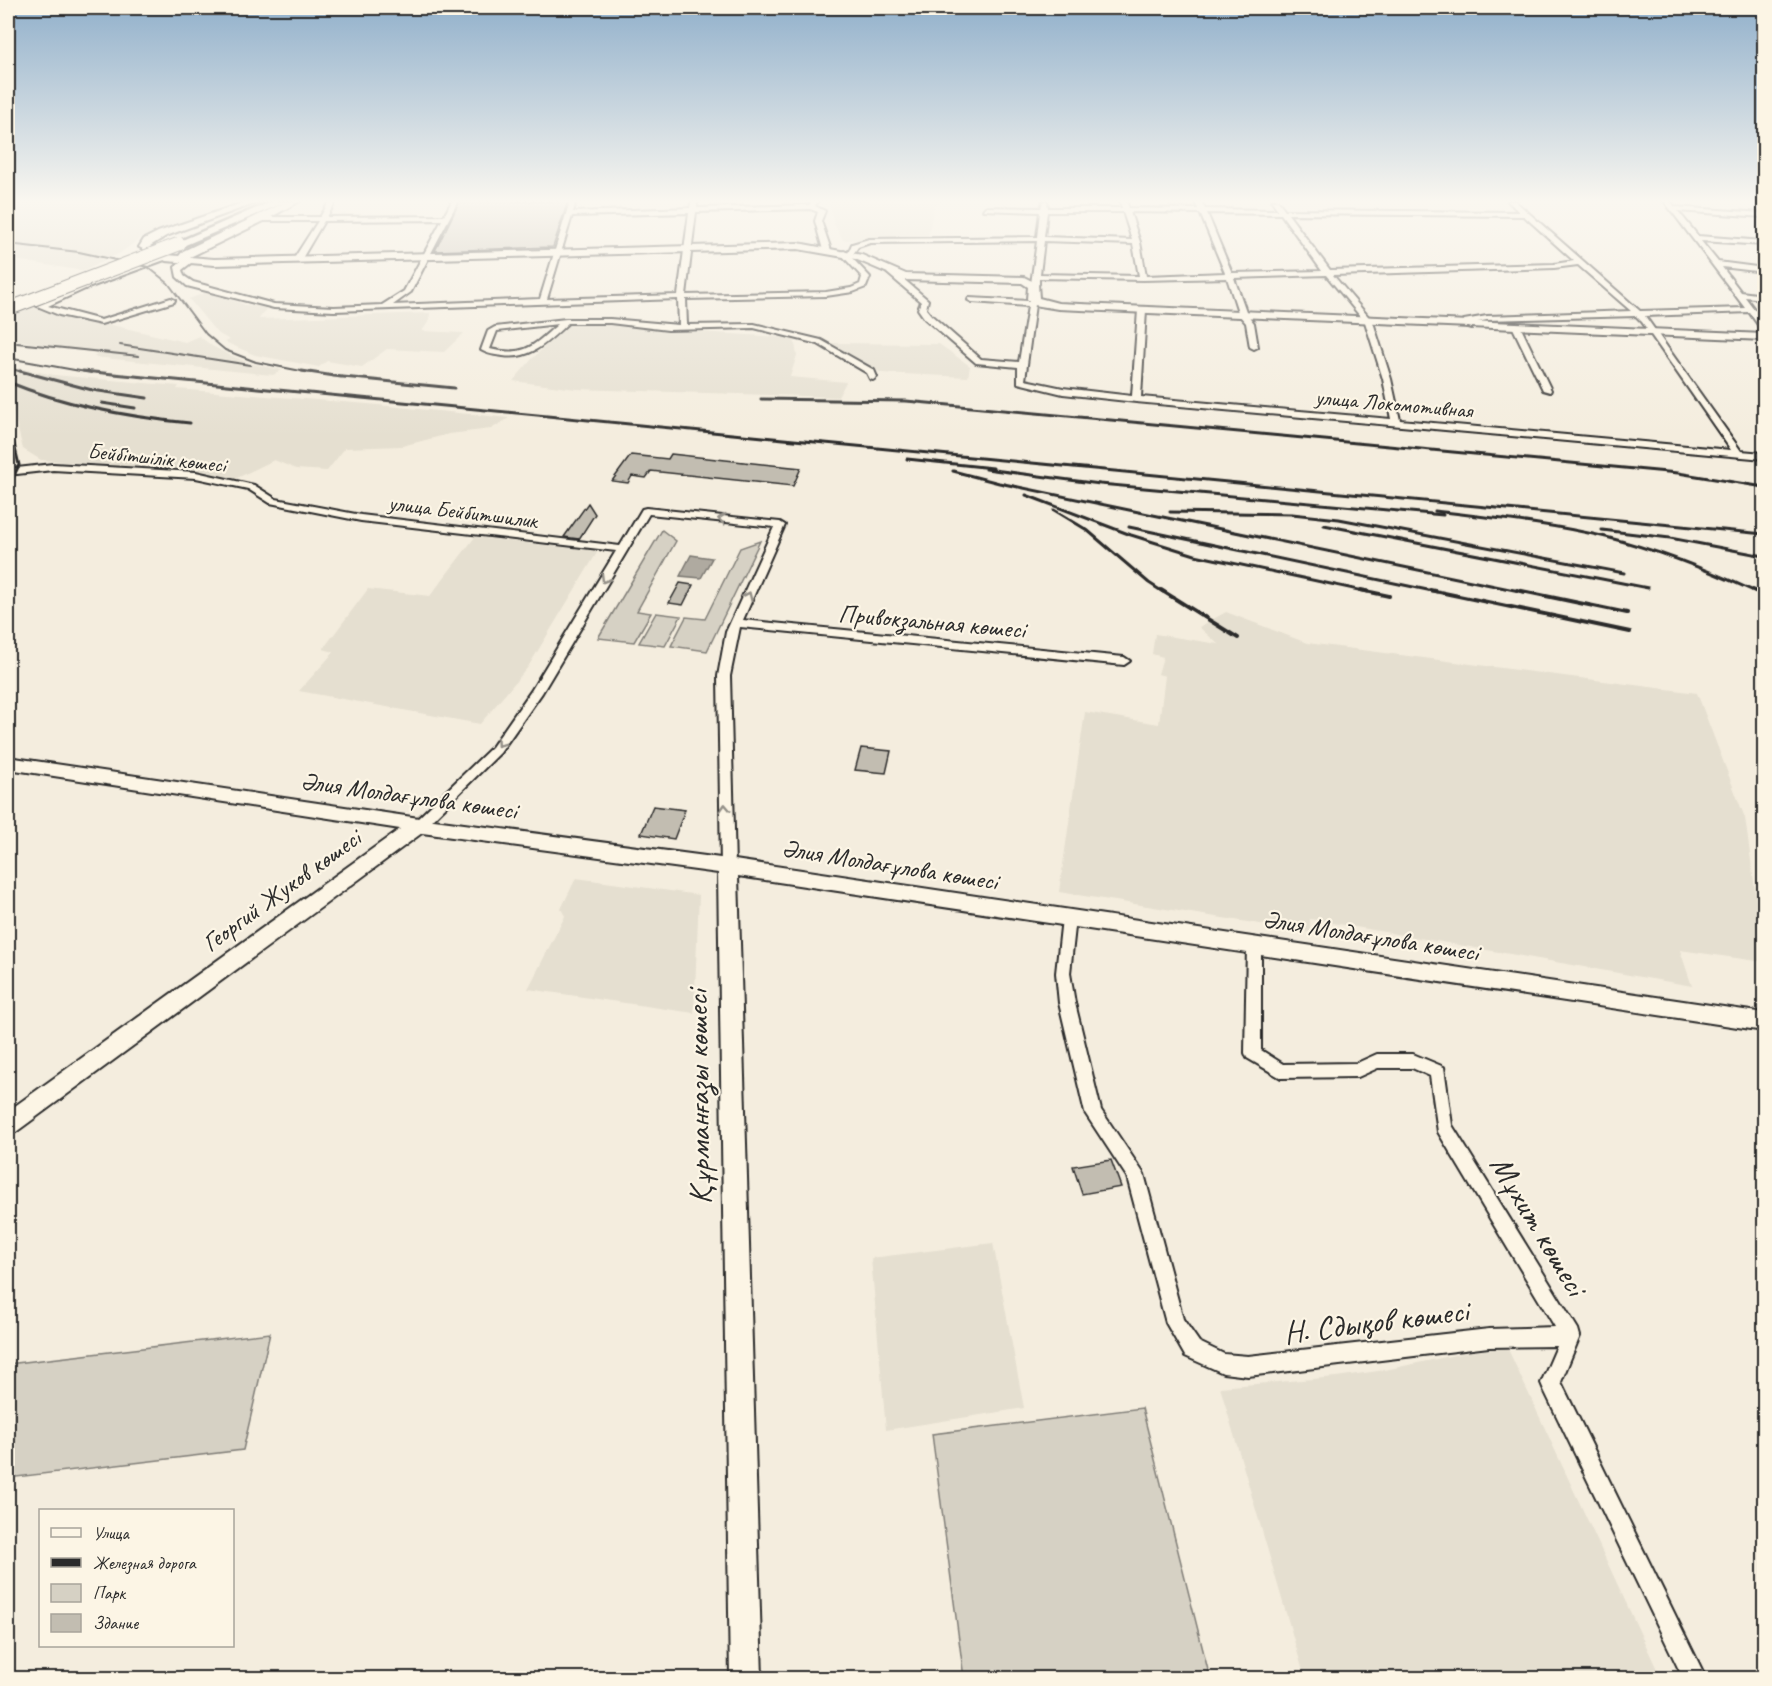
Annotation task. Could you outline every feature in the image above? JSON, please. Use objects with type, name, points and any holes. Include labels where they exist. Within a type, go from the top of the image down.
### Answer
[{"type":"main road","points":[[8,307],[91,280]]},
{"type":"street","points":[[103,280],[41,306],[101,322],[171,300]]},
{"type":"street","points":[[184,280],[190,284],[274,306],[334,309],[826,294],[853,290],[863,285],[865,280]]},
{"type":"street","points":[[384,307],[407,292],[413,280]]},
{"type":"street","points":[[543,301],[550,280]]},
{"type":"street","points":[[683,326],[684,280]]},
{"type":"street","points":[[899,280],[925,302],[922,309],[928,317],[979,361],[1023,365],[1036,281]]},
{"type":"street","points":[[1023,280],[1083,280]]},
{"type":"street","points":[[1231,280],[1243,315],[1250,323],[1254,347]]},
{"type":"street","points":[[1334,280],[1369,322],[1387,379],[1396,422]]},
{"type":"street","points":[[1600,280],[1657,334],[1738,454]]},
{"type":"street","points":[[1727,280],[1764,327]]},
{"type":"street","points":[[1738,294],[1764,297]]},
{"type":"street","points":[[972,300],[1369,322],[1764,337]]},
{"type":"street","points":[[1136,399],[1142,310]]},
{"type":"street","points":[[1469,326],[1467,322],[1486,318],[1750,310]]},
{"type":"street","points":[[566,321],[535,351],[511,354],[485,350],[495,329],[566,321],[610,321],[668,328],[754,326],[821,342],[871,372],[873,377]]},
{"type":"street","points":[[1517,328],[1547,390]]},
{"type":"street","name":"улица Локомотивная","points":[[1023,365],[1021,381],[1070,392],[1764,456]]},
{"type":"street","name":"Бейбітшілік көшесі","points":[[8,472],[53,467],[196,475],[251,487],[273,501],[299,506]]},
{"type":"street","name":"улица Бейбитшилик","points":[[299,506],[361,518],[623,549]]},
{"type":"street","name":"Георгий Жуков көшесі","points":[[8,1124],[419,825],[496,750],[536,693],[646,511]]},
{"type":"street","name":"Құрманғазы көшесі","points":[[646,511],[780,525],[732,633],[724,676],[746,1678]]},
{"type":"street","name":"Привокзальная көшесі","points":[[736,623],[1124,661]]},
{"type":"street","name":"Әлия Молдағұлова көшесі","points":[[8,763],[419,825],[728,867],[1764,1022]]},
{"type":"street","name":"Н. Сдықов көшесі","points":[[1068,918],[1063,973],[1067,1003],[1094,1113],[1135,1174],[1175,1323],[1192,1349],[1223,1363],[1248,1366],[1489,1338],[1571,1336]]},
{"type":"street","name":"Мұхит көшесі","points":[[1254,945],[1253,1053],[1281,1071],[1358,1070],[1377,1061],[1413,1061],[1438,1072],[1444,1127],[1571,1336],[1551,1383],[1695,1678]]},
{"type":"shaded area","points":[[210,291],[245,305],[268,306],[259,319],[430,313],[429,321],[422,331],[464,333],[444,352],[387,349],[362,367],[327,361],[319,367],[255,355],[225,342],[230,340],[217,333],[189,299]]},
{"type":"shaded area","points":[[26,305],[185,342],[199,336],[212,346],[249,363],[282,370],[273,375],[94,357],[97,353],[8,339],[8,313]]},
{"type":"shaded area","points":[[601,323],[637,328],[794,338],[797,355],[790,377],[846,382],[838,397],[576,389],[513,381],[568,324]]},
{"type":"shaded area","points":[[831,343],[939,344],[970,366],[968,377],[881,373]]},
{"type":"shaded area","points":[[19,368],[54,375],[179,386],[177,389],[509,418],[491,429],[449,434],[402,446],[345,448],[327,471],[296,469],[274,460],[235,479],[200,473],[41,460],[23,449],[8,390],[8,374]]},
{"type":"shaded area","points":[[475,537],[598,551],[528,667],[480,724],[299,691],[334,652],[323,649],[368,589],[430,596]]},
{"type":"shaded area","points":[[691,555],[712,558],[701,578],[680,576]]},
{"type":"shaded area","points":[[1226,612],[1307,643],[1697,693],[1745,818],[1759,918],[1764,929],[1764,962],[1680,950],[1692,986],[1310,919],[1310,932],[1059,892],[1085,712],[1159,724],[1165,676],[1158,674],[1163,657],[1152,654],[1155,634],[1218,644],[1199,627]]},
{"type":"shaded area","points":[[576,878],[699,895],[694,1013],[528,989],[565,916],[561,909]]},
{"type":"shaded area","points":[[993,1243],[1024,1408],[886,1430],[871,1258]]},
{"type":"shaded area","points":[[1507,1347],[1661,1678],[1305,1678],[1220,1387],[1336,1377]]},
{"type":"green space","points":[[662,530],[676,541],[637,611],[651,613],[634,642],[598,638]]},
{"type":"green space","points":[[760,541],[707,651],[671,646],[686,617],[705,619],[740,548]]},
{"type":"green space","points":[[656,613],[681,616],[665,646],[639,643]]},
{"type":"green space","points":[[270,1333],[243,1450],[8,1478],[8,1364]]},
{"type":"green space","points":[[1142,1408],[1210,1678],[964,1678],[932,1434]]},
{"type":"building","points":[[671,454],[801,468],[793,486],[651,471],[646,478],[632,476],[628,483],[612,481],[631,455],[668,459]]},
{"type":"building","points":[[588,503],[595,514],[579,539],[564,537]]},
{"type":"building","points":[[680,583],[693,585],[683,605],[669,603]]},
{"type":"building","points":[[861,748],[891,751],[886,773],[855,770]]},
{"type":"building","points":[[653,806],[685,810],[674,839],[641,834]]},
{"type":"building","points":[[1111,1160],[1121,1187],[1082,1194],[1073,1166]]},
{"type":"railway","points":[[164,280],[206,334],[225,350],[256,362],[311,373]]},
{"type":"railway","points":[[17,343],[139,356]]},
{"type":"railway","points":[[120,345],[250,365]]},
{"type":"railway","points":[[8,358],[91,373]]},
{"type":"railway","points":[[8,368],[26,373]]},
{"type":"railway","points":[[20,371],[92,390],[147,398]]},
{"type":"railway","points":[[83,371],[1764,534]]},
{"type":"railway","points":[[302,371],[337,376]]},
{"type":"railway","points":[[333,376],[337,376]]},
{"type":"railway","points":[[337,376],[454,388]]},
{"type":"railway","points":[[8,382],[75,404],[190,423]]},
{"type":"railway","points":[[761,399],[906,401],[1678,473],[1764,487]]},
{"type":"railway","points":[[102,403],[135,408]]},
{"type":"railway","points":[[8,419],[19,465],[8,488]]},
{"type":"railway","points":[[907,459],[993,468]]},
{"type":"railway","points":[[986,469],[1100,484],[1443,515]]},
{"type":"railway","points":[[953,471],[999,483],[1524,592]]},
{"type":"railway","points":[[1026,495],[1131,535],[1195,555],[1368,592]]},
{"type":"railway","points":[[1054,510],[1087,530],[1149,583],[1163,592]]},
{"type":"railway","points":[[1435,511],[1542,524],[1606,537],[1682,561],[1756,592]]},
{"type":"railway","points":[[1170,512],[1292,514],[1339,519],[1624,573]]},
{"type":"railway","points":[[1324,525],[1648,588]]},
{"type":"railway","points":[[1129,527],[1437,592]]},
{"type":"railway","points":[[1602,530],[1670,538],[1764,556]]},
{"type":"railway","points":[[1161,590],[1238,638]]},
{"type":"railway","points":[[1361,590],[1389,596]]},
{"type":"railway","points":[[1430,590],[1630,632]]},
{"type":"railway","points":[[1517,590],[1627,613]]},
{"type":"railway","points":[[1753,590],[1764,595]]}]
